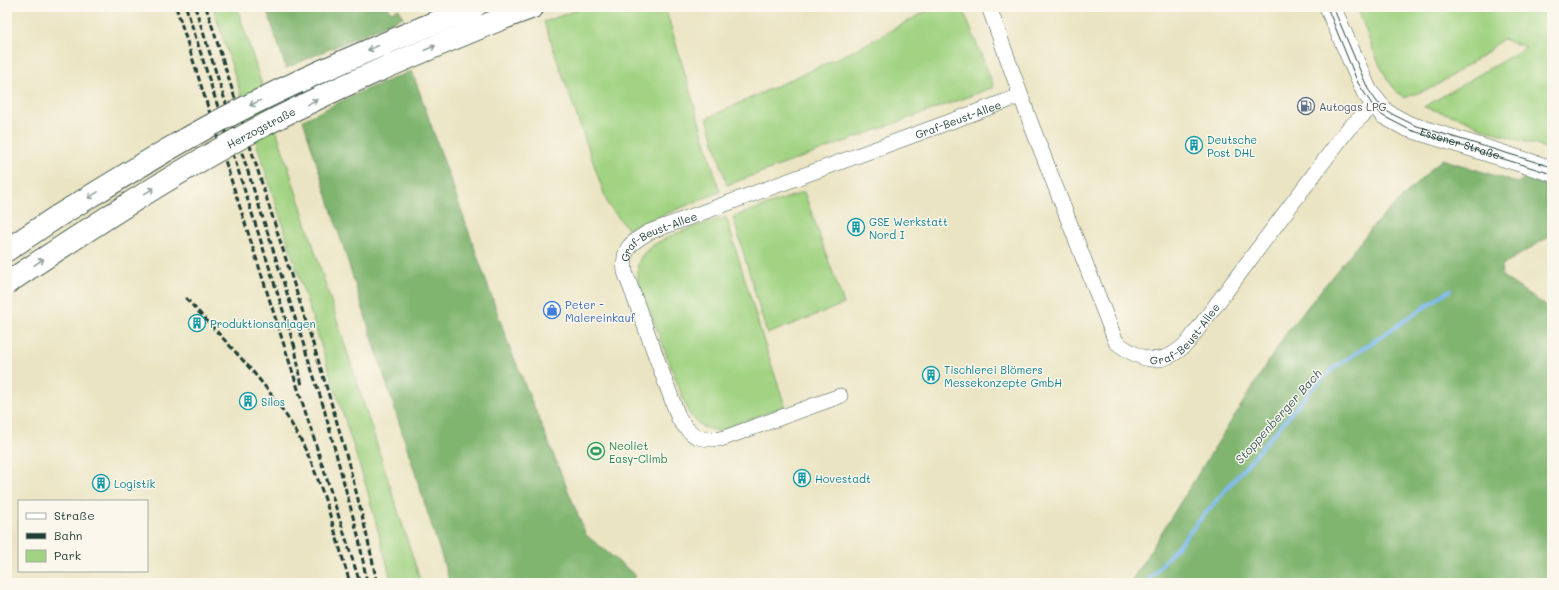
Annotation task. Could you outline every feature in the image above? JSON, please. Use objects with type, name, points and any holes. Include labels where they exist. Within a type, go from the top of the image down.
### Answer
[{"type":"main road","points":[[7,250],[131,172],[242,109],[363,52],[474,7]]},
{"type":"main road","name":"Herzogstraße","points":[[7,283],[132,201],[251,132],[384,67],[533,7]]},
{"type":"main road","name":"Essener Straße","points":[[1330,7],[1359,77],[1367,92],[1385,114],[1407,126],[1552,171]]},
{"type":"street","name":"Graf-Beust-Allee","points":[[989,7],[1020,96],[1116,342],[1131,354],[1148,359],[1163,359],[1178,353],[1188,342],[1348,129],[1376,104]]},
{"type":"street","name":"Graf-Beust-Allee","points":[[840,396],[721,439],[706,440],[689,433],[679,419],[625,272],[623,261],[626,251],[632,242],[649,232],[1020,96]]},
{"type":"green space","points":[[213,7],[237,7],[421,583],[392,583],[367,489]]},
{"type":"green space","points":[[266,7],[388,7],[391,12],[399,9],[403,17],[286,68]]},
{"type":"green space","points":[[585,7],[665,7],[720,192],[628,229],[608,205],[544,22]]},
{"type":"green space","points":[[934,7],[962,7],[994,87],[727,185],[707,118],[853,51]]},
{"type":"green space","points":[[1357,7],[1552,7],[1552,150],[1483,129],[1464,119],[1424,107],[1526,47],[1502,39],[1486,53],[1434,87],[1404,98],[1395,90],[1381,68]]},
{"type":"green space","points":[[412,71],[508,343],[586,535],[636,576],[631,583],[450,583],[303,120],[365,90]]},
{"type":"green space","points":[[1442,159],[1518,183],[1524,178],[1552,187],[1552,235],[1501,266],[1502,276],[1552,310],[1552,580],[1546,583],[1130,583],[1287,332],[1374,225]]},
{"type":"green space","points":[[804,192],[844,304],[767,334],[733,217]]},
{"type":"green space","points":[[726,217],[785,406],[719,431],[702,427],[689,414],[638,280],[638,264],[643,255],[651,247],[662,240]]},
{"type":"waterway","name":"Stoppenberger Bach","points":[[1146,583],[1311,390],[1334,368],[1450,290]]},
{"type":"tram line","points":[[1327,7],[1358,83],[1373,106],[1383,116],[1410,130],[1552,174]]},
{"type":"tram line","points":[[1333,7],[1368,89],[1377,102],[1388,112],[1414,125],[1552,167]]},
{"type":"railway","points":[[176,7],[360,583]]},
{"type":"railway","points":[[186,7],[295,348]]},
{"type":"railway","points":[[195,7],[323,405],[359,539],[367,583]]},
{"type":"railway","points":[[206,7],[338,426],[369,543],[377,583]]},
{"type":"railway","points":[[186,298],[247,364],[288,418],[299,437],[322,490],[350,583]]},
{"type":"railway","points":[[294,343],[302,386]]},
{"type":"place","name":"Autogas LPG","points":[[1306,106]]},
{"type":"place","name":"Deutsche Post DHL","points":[[1194,145]]},
{"type":"place","name":"GSE Werkstatt Nord I","points":[[856,227]]},
{"type":"place","name":"Peter - Malereinkauf","points":[[552,310]]},
{"type":"place","name":"Produktionsanlagen","points":[[197,323]]},
{"type":"place","name":"Tischlerei Blömers Messekonzepte GmbH","points":[[931,375]]},
{"type":"place","name":"Silos","points":[[248,401]]},
{"type":"place","name":"Neoliet Easy-Climb","points":[[596,451]]},
{"type":"place","name":"Hovestadt","points":[[802,478]]},
{"type":"place","name":"Logistik","points":[[101,483]]}]
